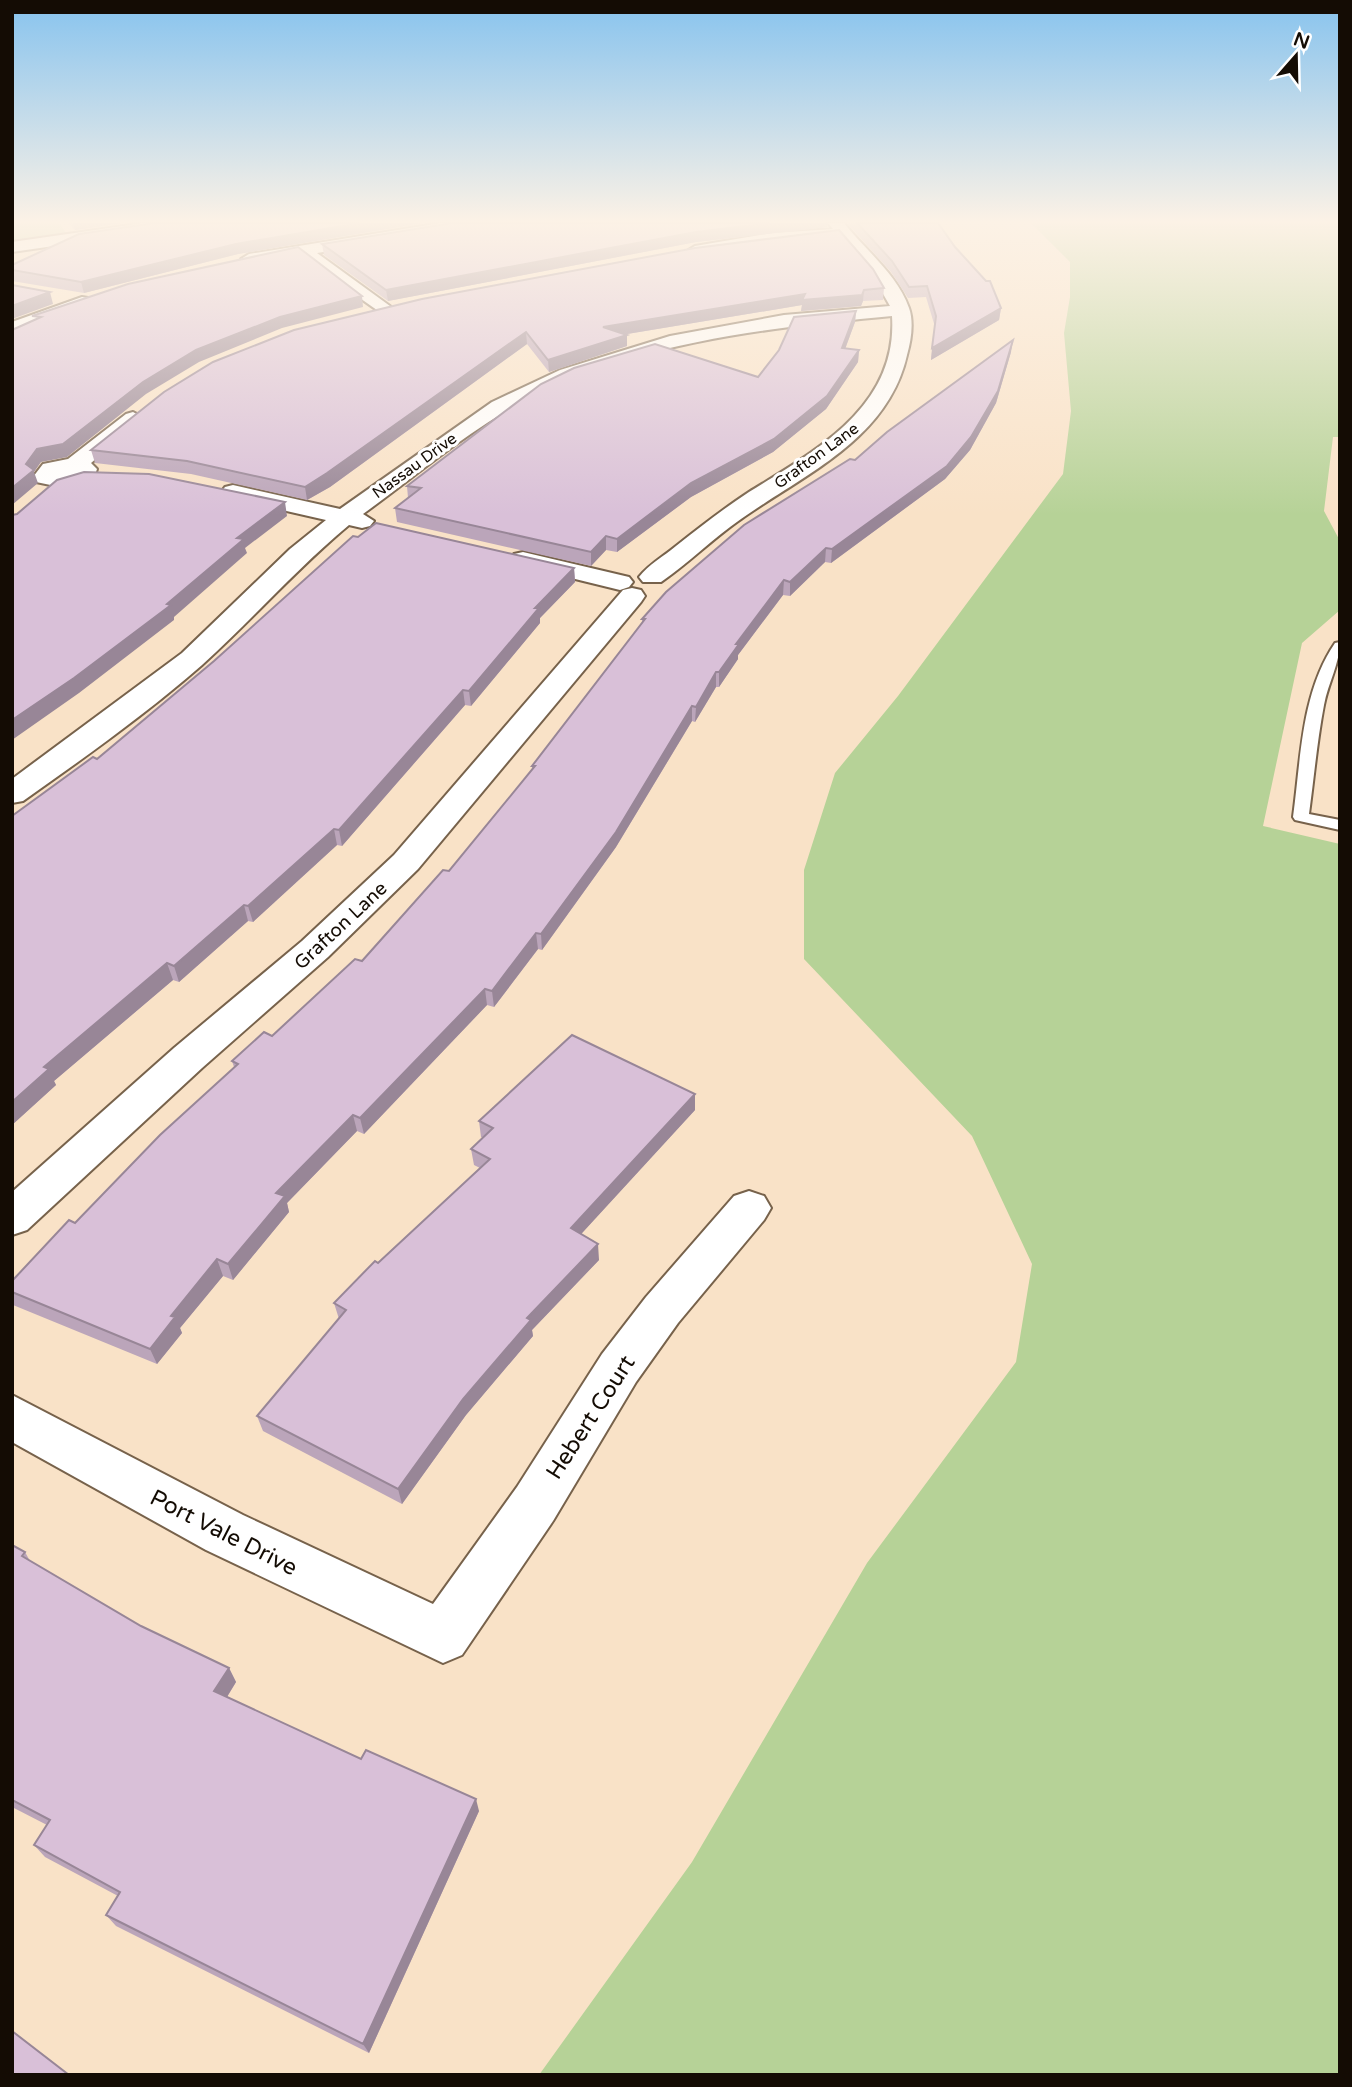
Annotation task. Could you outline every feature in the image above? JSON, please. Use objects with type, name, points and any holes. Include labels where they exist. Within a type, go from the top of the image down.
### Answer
[{"type":"street","points":[[12,328],[33,320]]},
{"type":"street","name":"Nassau Drive","points":[[12,794],[83,744],[192,659],[299,554],[344,517],[478,418],[520,395],[579,369],[670,341],[790,320]]},
{"type":"street","name":"Grafton Lane","points":[[12,1218],[178,1067],[315,949],[406,862],[635,585],[709,531],[841,442],[867,418],[885,395],[897,367],[901,320]]},
{"type":"street","points":[[24,470],[49,483],[72,480],[149,405]]},
{"type":"street","points":[[81,469],[110,475]]},
{"type":"street","points":[[215,489],[383,526]]},
{"type":"street","points":[[502,554],[635,585]]},
{"type":"street","name":"Hebert Court","points":[[443,1636],[535,1504],[619,1368],[662,1310],[749,1208]]},
{"type":"street","name":"Port Vale Drive","points":[[12,1416],[187,1515],[309,1575],[443,1636]]},
{"type":"lane","points":[[1340,646],[1333,653],[1320,688],[1301,817],[1340,825]]},
{"type":"green space","points":[[1066,320],[1340,320],[1340,437],[1333,437],[1324,511],[1340,541],[1340,610],[1302,643],[1263,826],[1340,844],[1340,2075],[539,2075],[692,1862],[867,1563],[1016,1362],[1032,1264],[972,1136],[804,959],[804,870],[835,773],[898,696],[1063,474],[1071,411],[1064,333]]},
{"type":"building","points":[[33,320],[271,320],[196,350],[143,382],[63,444],[37,449],[26,464],[34,470],[12,488],[12,330]]},
{"type":"building","points":[[334,320],[643,320],[603,327],[627,335],[548,360],[526,332],[305,487],[187,461],[91,450],[164,392],[213,362],[294,330]]},
{"type":"building","points":[[792,320],[852,320],[842,348],[859,350],[827,396],[774,439],[691,483],[617,539],[606,536],[591,552],[395,508],[421,488],[407,486],[541,384],[574,368],[655,344],[758,377],[779,350]]},
{"type":"building","points":[[935,320],[980,320],[932,348]]},
{"type":"building","points":[[1013,340],[998,391],[971,437],[947,466],[832,549],[826,548],[790,582],[784,580],[736,644],[739,644],[719,672],[716,672],[696,707],[692,706],[616,832],[541,934],[536,933],[492,991],[485,989],[360,1118],[353,1115],[276,1193],[285,1196],[228,1264],[217,1259],[171,1316],[175,1317],[150,1349],[12,1292],[12,1281],[69,1220],[75,1223],[160,1135],[238,1064],[232,1061],[264,1032],[272,1036],[355,959],[362,961],[443,870],[449,871],[535,766],[532,766],[645,619],[642,619],[666,592],[744,525],[850,459],[855,460],[887,432]]},
{"type":"building","points":[[84,472],[149,474],[285,502],[237,538],[244,539],[167,604],[171,605],[74,678],[12,720],[12,515],[17,514],[57,480]]},
{"type":"building","points":[[376,523],[574,568],[535,608],[539,608],[469,691],[463,690],[339,830],[334,829],[248,906],[244,905],[174,966],[167,963],[44,1067],[49,1069],[12,1102],[12,816],[93,757],[97,759],[214,661],[353,536],[358,537]]},
{"type":"building","points":[[572,1035],[695,1094],[571,1228],[598,1244],[527,1318],[531,1320],[463,1399],[398,1489],[257,1416],[346,1310],[334,1303],[375,1261],[378,1263],[490,1159],[471,1149],[493,1128],[479,1121]]},
{"type":"building","points":[[12,1545],[25,1552],[22,1556],[141,1626],[229,1668],[214,1691],[361,1759],[366,1750],[476,1799],[363,2044],[106,1915],[120,1892],[34,1845],[50,1820],[12,1800]]},
{"type":"building","points":[[12,2031],[69,2075],[12,2075]]}]
